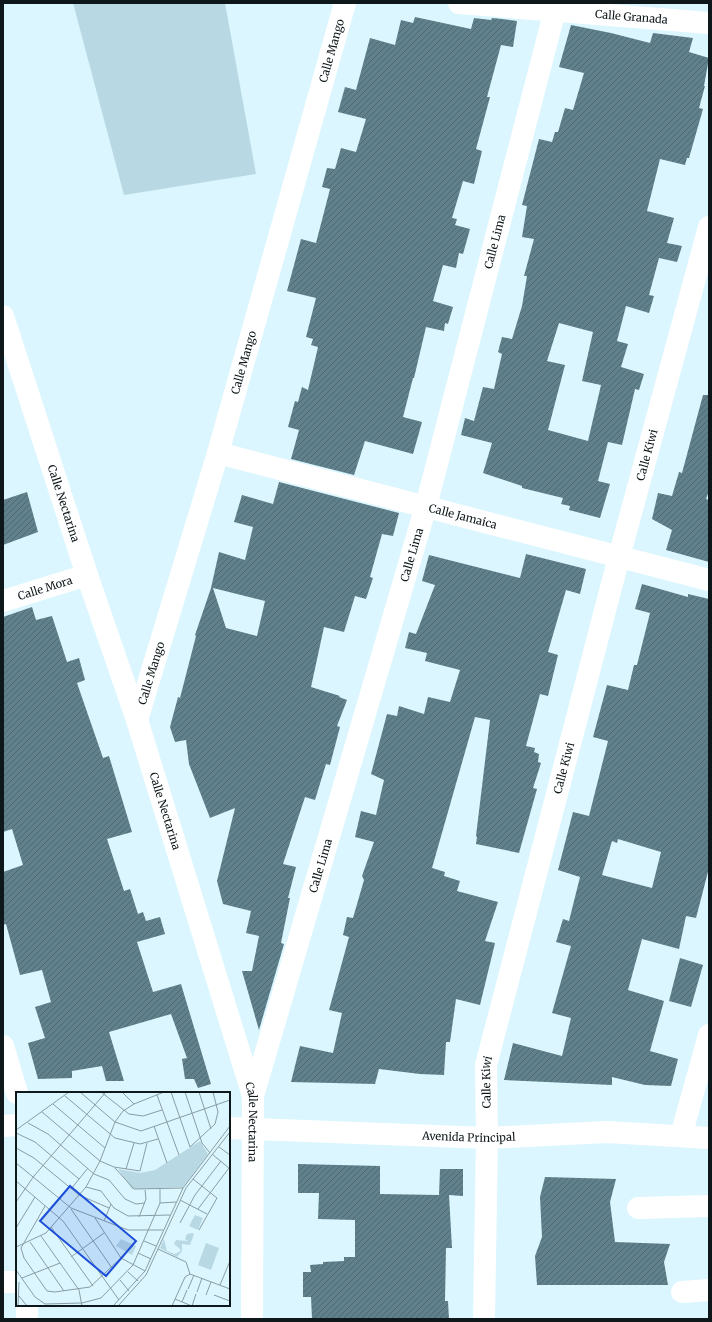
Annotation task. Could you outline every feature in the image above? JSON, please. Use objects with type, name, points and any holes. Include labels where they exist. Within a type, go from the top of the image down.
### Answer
[{"type":"street","name":"Calle Mango","points":[[137,720],[218,453],[345,3]]},
{"type":"street","name":"Calle Granada","points":[[459,3],[709,23]]},
{"type":"street","name":"Calle Lima","points":[[253,1096],[426,506],[555,10]]},
{"type":"street","name":"Calle Kiwi","points":[[484,1319],[487,1138],[486,1065],[709,227]]},
{"type":"street","name":"Calle Nectarina","points":[[3,316],[87,575],[137,720],[253,1096],[252,1319]]},
{"type":"street","name":"Calle Jamaica","points":[[218,453],[709,580]]},
{"type":"street","name":"Calle Mora","points":[[3,601],[87,575]]},
{"type":"street","points":[[681,1136],[709,1035]]},
{"type":"street","points":[[3,1046],[17,1092]]},
{"type":"street","points":[[3,1126],[16,1125]]},
{"type":"street","name":"Avenida Principal","points":[[230,1128],[487,1138],[607,1132],[709,1138]]},
{"type":"street","points":[[638,1208],[709,1206]]},
{"type":"street","points":[[3,1282],[16,1282]]},
{"type":"street","points":[[682,1292],[709,1290]]},
{"type":"street","points":[[26,1306],[26,1319]]},
{"type":"shaded area","points":[[73,3],[225,3],[256,174],[124,195]]},
{"type":"building","points":[[415,17],[471,29],[474,18],[491,20],[492,18],[517,21],[513,47],[501,45],[487,97],[490,97],[476,149],[482,151],[474,184],[463,181],[452,218],[457,219],[455,225],[470,229],[463,254],[459,253],[456,268],[443,265],[433,301],[453,307],[448,324],[445,323],[444,331],[426,327],[403,417],[422,422],[413,454],[365,441],[354,475],[291,459],[299,430],[288,427],[295,401],[298,402],[302,387],[308,390],[318,347],[311,345],[313,339],[306,337],[316,298],[287,291],[301,239],[316,243],[330,189],[322,187],[327,168],[335,169],[341,148],[356,152],[366,119],[338,112],[345,87],[356,90],[370,38],[395,45],[401,20],[413,23]]},
{"type":"building","points":[[571,25],[650,43],[653,33],[693,38],[689,52],[709,58],[705,86],[699,108],[703,109],[689,158],[687,158],[685,165],[660,159],[647,211],[674,218],[667,243],[682,246],[677,262],[659,258],[649,295],[654,296],[649,313],[626,306],[617,341],[628,344],[621,367],[644,374],[639,390],[635,389],[622,445],[608,442],[598,481],[610,484],[600,518],[569,510],[570,506],[561,504],[563,498],[522,488],[522,486],[483,473],[492,443],[461,435],[465,418],[474,421],[483,387],[494,389],[502,354],[498,352],[502,337],[512,339],[522,306],[527,276],[524,276],[534,239],[522,237],[527,206],[522,205],[539,139],[552,142],[555,132],[558,132],[565,108],[573,110],[584,73],[559,67]],"holes":[[[559,323],[593,332],[582,381],[601,385],[588,441],[548,430],[565,365],[547,361]]]},
{"type":"building","points":[[703,395],[709,395],[709,491],[706,499],[709,500],[709,562],[666,550],[672,530],[652,519],[658,493],[672,496],[679,472],[682,473]]},
{"type":"building","points":[[279,482],[399,513],[393,536],[382,534],[370,577],[373,578],[366,599],[355,596],[344,632],[324,627],[311,687],[340,696],[339,697],[347,700],[337,726],[340,727],[330,765],[326,764],[315,800],[305,797],[283,864],[296,867],[288,898],[290,898],[281,943],[284,944],[259,1030],[242,971],[252,971],[259,936],[246,933],[251,911],[223,904],[217,881],[235,808],[210,818],[189,764],[186,740],[175,742],[170,727],[178,697],[180,698],[196,636],[195,635],[211,588],[219,552],[245,560],[253,527],[234,522],[242,495],[273,504]],"holes":[[[213,588],[265,601],[257,636],[226,628]]]},
{"type":"building","points":[[27,492],[38,532],[3,545],[3,500]]},
{"type":"building","points":[[526,554],[586,569],[580,594],[566,590],[548,652],[558,655],[548,696],[540,694],[526,746],[535,748],[534,752],[539,754],[538,762],[541,763],[533,788],[537,789],[519,853],[476,844],[490,720],[475,717],[432,868],[445,872],[444,876],[460,881],[457,891],[498,902],[485,941],[495,943],[480,1005],[456,999],[450,1042],[446,1042],[444,1075],[420,1074],[379,1069],[375,1084],[291,1082],[300,1046],[333,1053],[342,1013],[329,1010],[349,937],[343,935],[347,917],[353,918],[364,880],[362,876],[374,842],[355,837],[361,811],[376,815],[384,780],[371,774],[387,714],[397,716],[399,706],[424,714],[428,697],[450,702],[460,670],[425,661],[427,653],[405,648],[409,632],[416,634],[435,585],[422,581],[429,555],[520,578]]},
{"type":"building","points":[[642,584],[688,597],[688,594],[709,599],[709,868],[696,918],[686,916],[679,949],[642,939],[628,990],[664,1001],[650,1051],[678,1059],[671,1086],[645,1085],[612,1077],[612,1085],[504,1080],[513,1043],[562,1056],[571,1018],[552,1013],[571,946],[556,942],[563,919],[569,921],[580,877],[558,870],[573,812],[589,816],[608,741],[593,737],[607,685],[628,690],[634,665],[637,665],[650,613],[635,609]],"holes":[[[618,839],[661,852],[652,888],[602,875],[612,841],[617,843]]]},
{"type":"building","points":[[32,607],[36,620],[52,616],[67,662],[79,658],[85,680],[77,683],[103,758],[109,756],[132,832],[107,839],[124,891],[130,889],[138,914],[143,912],[146,921],[160,917],[165,934],[137,942],[153,992],[181,984],[211,1084],[198,1088],[194,1079],[185,1079],[182,1059],[187,1058],[171,1014],[109,1032],[124,1081],[106,1081],[102,1066],[72,1071],[72,1078],[38,1079],[28,1043],[45,1038],[35,1007],[51,1002],[42,970],[20,975],[6,924],[3,925],[3,872],[23,865],[12,829],[3,832],[3,617]]},
{"type":"building","points":[[680,958],[703,965],[691,1007],[669,1001]]},
{"type":"building","points":[[298,1164],[380,1166],[380,1194],[439,1195],[440,1169],[463,1169],[463,1196],[449,1195],[452,1248],[446,1248],[445,1301],[448,1301],[449,1319],[312,1319],[311,1297],[303,1297],[303,1272],[311,1272],[310,1265],[323,1264],[323,1262],[344,1261],[344,1257],[355,1257],[355,1220],[318,1219],[319,1193],[298,1193]]},
{"type":"building","points":[[545,1177],[616,1179],[610,1202],[615,1242],[670,1244],[664,1262],[668,1285],[537,1285],[535,1256],[542,1237],[540,1197]]}]
